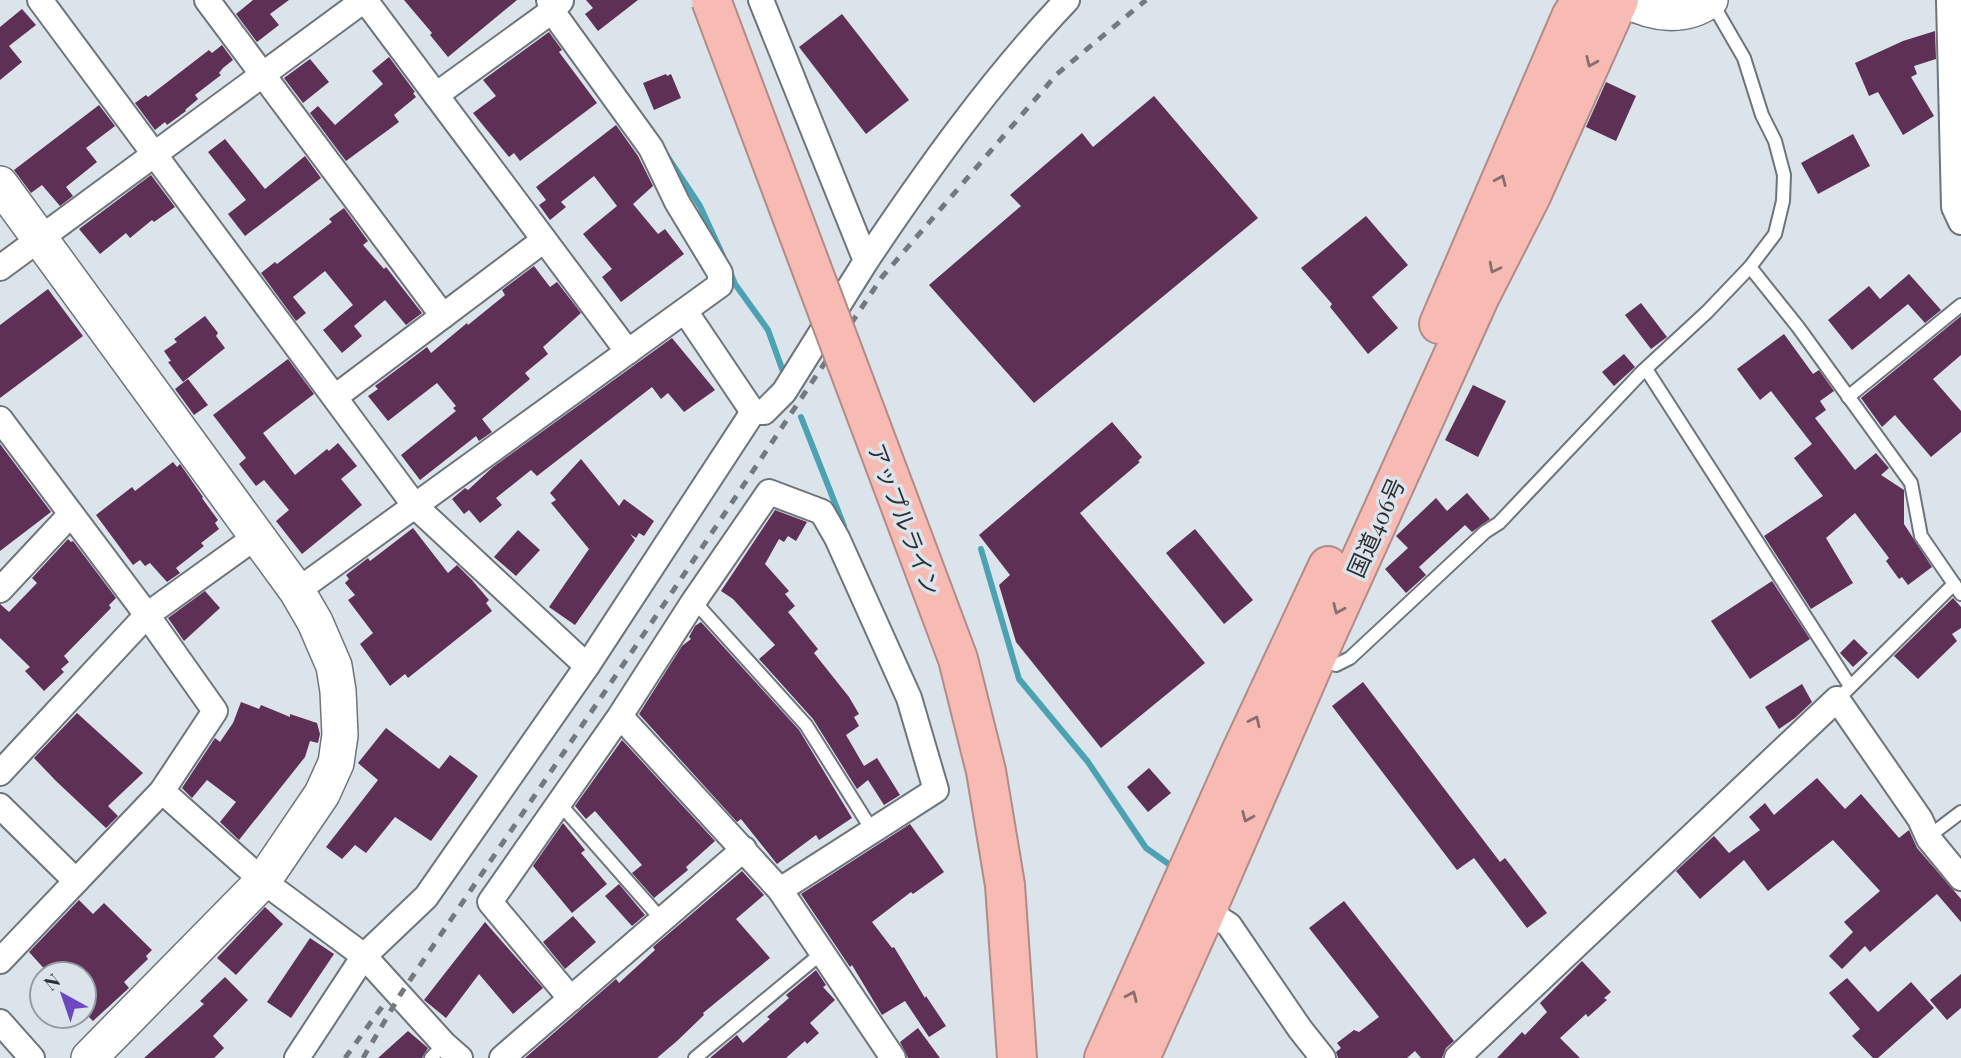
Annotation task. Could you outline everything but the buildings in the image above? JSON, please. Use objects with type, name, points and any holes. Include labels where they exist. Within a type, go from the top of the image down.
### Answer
[{"type":"highway","name":"アップルライン","points":[[711,0],[958,659],[986,771],[1004,885],[1019,1054]]},
{"type":"highway","name":"国道406号","points":[[1192,902],[1246,742],[1390,437],[1571,17],[1581,0]]},
{"type":"highway","name":"国道406号","points":[[1113,1057],[1316,658],[1480,296],[1531,196],[1619,0]]},
{"type":"street","points":[[40,0],[415,506],[587,666]]},
{"type":"street","points":[[207,0],[443,316]]},
{"type":"street","points":[[0,268],[364,0],[628,352]]},
{"type":"street","points":[[761,0],[866,261]]},
{"type":"street","points":[[752,412],[764,412],[784,393],[900,209],[985,94],[1067,0]]},
{"type":"street","points":[[1626,0],[1643,9],[1660,13],[1694,10],[1710,0]]},
{"type":"street","points":[[1949,0],[1954,207],[1961,222]]},
{"type":"street","points":[[297,591],[720,285],[720,273],[677,202],[651,148],[554,4],[436,95]]},
{"type":"street","points":[[0,184],[297,591],[316,622],[334,666],[338,691],[336,763],[322,794],[262,881],[89,1058]]},
{"type":"street","points":[[335,397],[544,240]]},
{"type":"street","points":[[685,311],[752,412]]},
{"type":"street","points":[[297,1058],[364,956],[426,897],[587,666],[752,412]]},
{"type":"street","points":[[0,419],[147,615],[215,712],[162,791],[0,961]]},
{"type":"street","points":[[571,999],[490,902],[620,716],[769,492],[822,512],[837,538],[909,698],[936,790],[780,890]]},
{"type":"street","points":[[0,590],[71,514]]},
{"type":"street","points":[[0,773],[147,615],[257,536]]},
{"type":"street","points":[[1457,1058],[1844,693],[1920,819],[1928,837],[1961,878]]},
{"type":"street","points":[[620,716],[780,890],[893,1058]]},
{"type":"street","points":[[162,791],[262,881],[364,956],[445,1053]]},
{"type":"street","points":[[0,806],[76,881]]},
{"type":"street","points":[[502,1058],[744,849]]},
{"type":"street","points":[[1192,902],[1229,925],[1322,1058]]},
{"type":"street","points":[[0,1021],[33,1058]]},
{"type":"lane","points":[[1316,658],[1336,665],[1350,658],[1485,532],[1500,523],[1646,369],[1750,267],[1775,234],[1783,201],[1784,175],[1775,141],[1762,116],[1744,58],[1710,0]]},
{"type":"lane","points":[[1646,369],[1844,693],[1957,589],[1921,536],[1911,483],[1798,327],[1750,267]]},
{"type":"lane","points":[[1849,397],[1961,305]]},
{"type":"lane","points":[[694,601],[806,725],[873,830]]},
{"type":"lane","points":[[559,803],[662,920]]},
{"type":"lane","points":[[1928,837],[1961,812]]},
{"type":"lane","points":[[695,1058],[822,952]]},
{"type":"waterway","points":[[667,156],[700,206],[723,256]]},
{"type":"waterway","points":[[729,269],[735,284],[768,330],[785,377]]},
{"type":"waterway","points":[[801,417],[844,526]]},
{"type":"waterway","points":[[981,549],[1019,679],[1088,762],[1146,848],[1170,865]]},
{"type":"railway","points":[[363,1058],[400,995],[882,277],[1057,74],[1146,0]]},
{"type":"railway","points":[[345,1058],[384,1004]]}]
